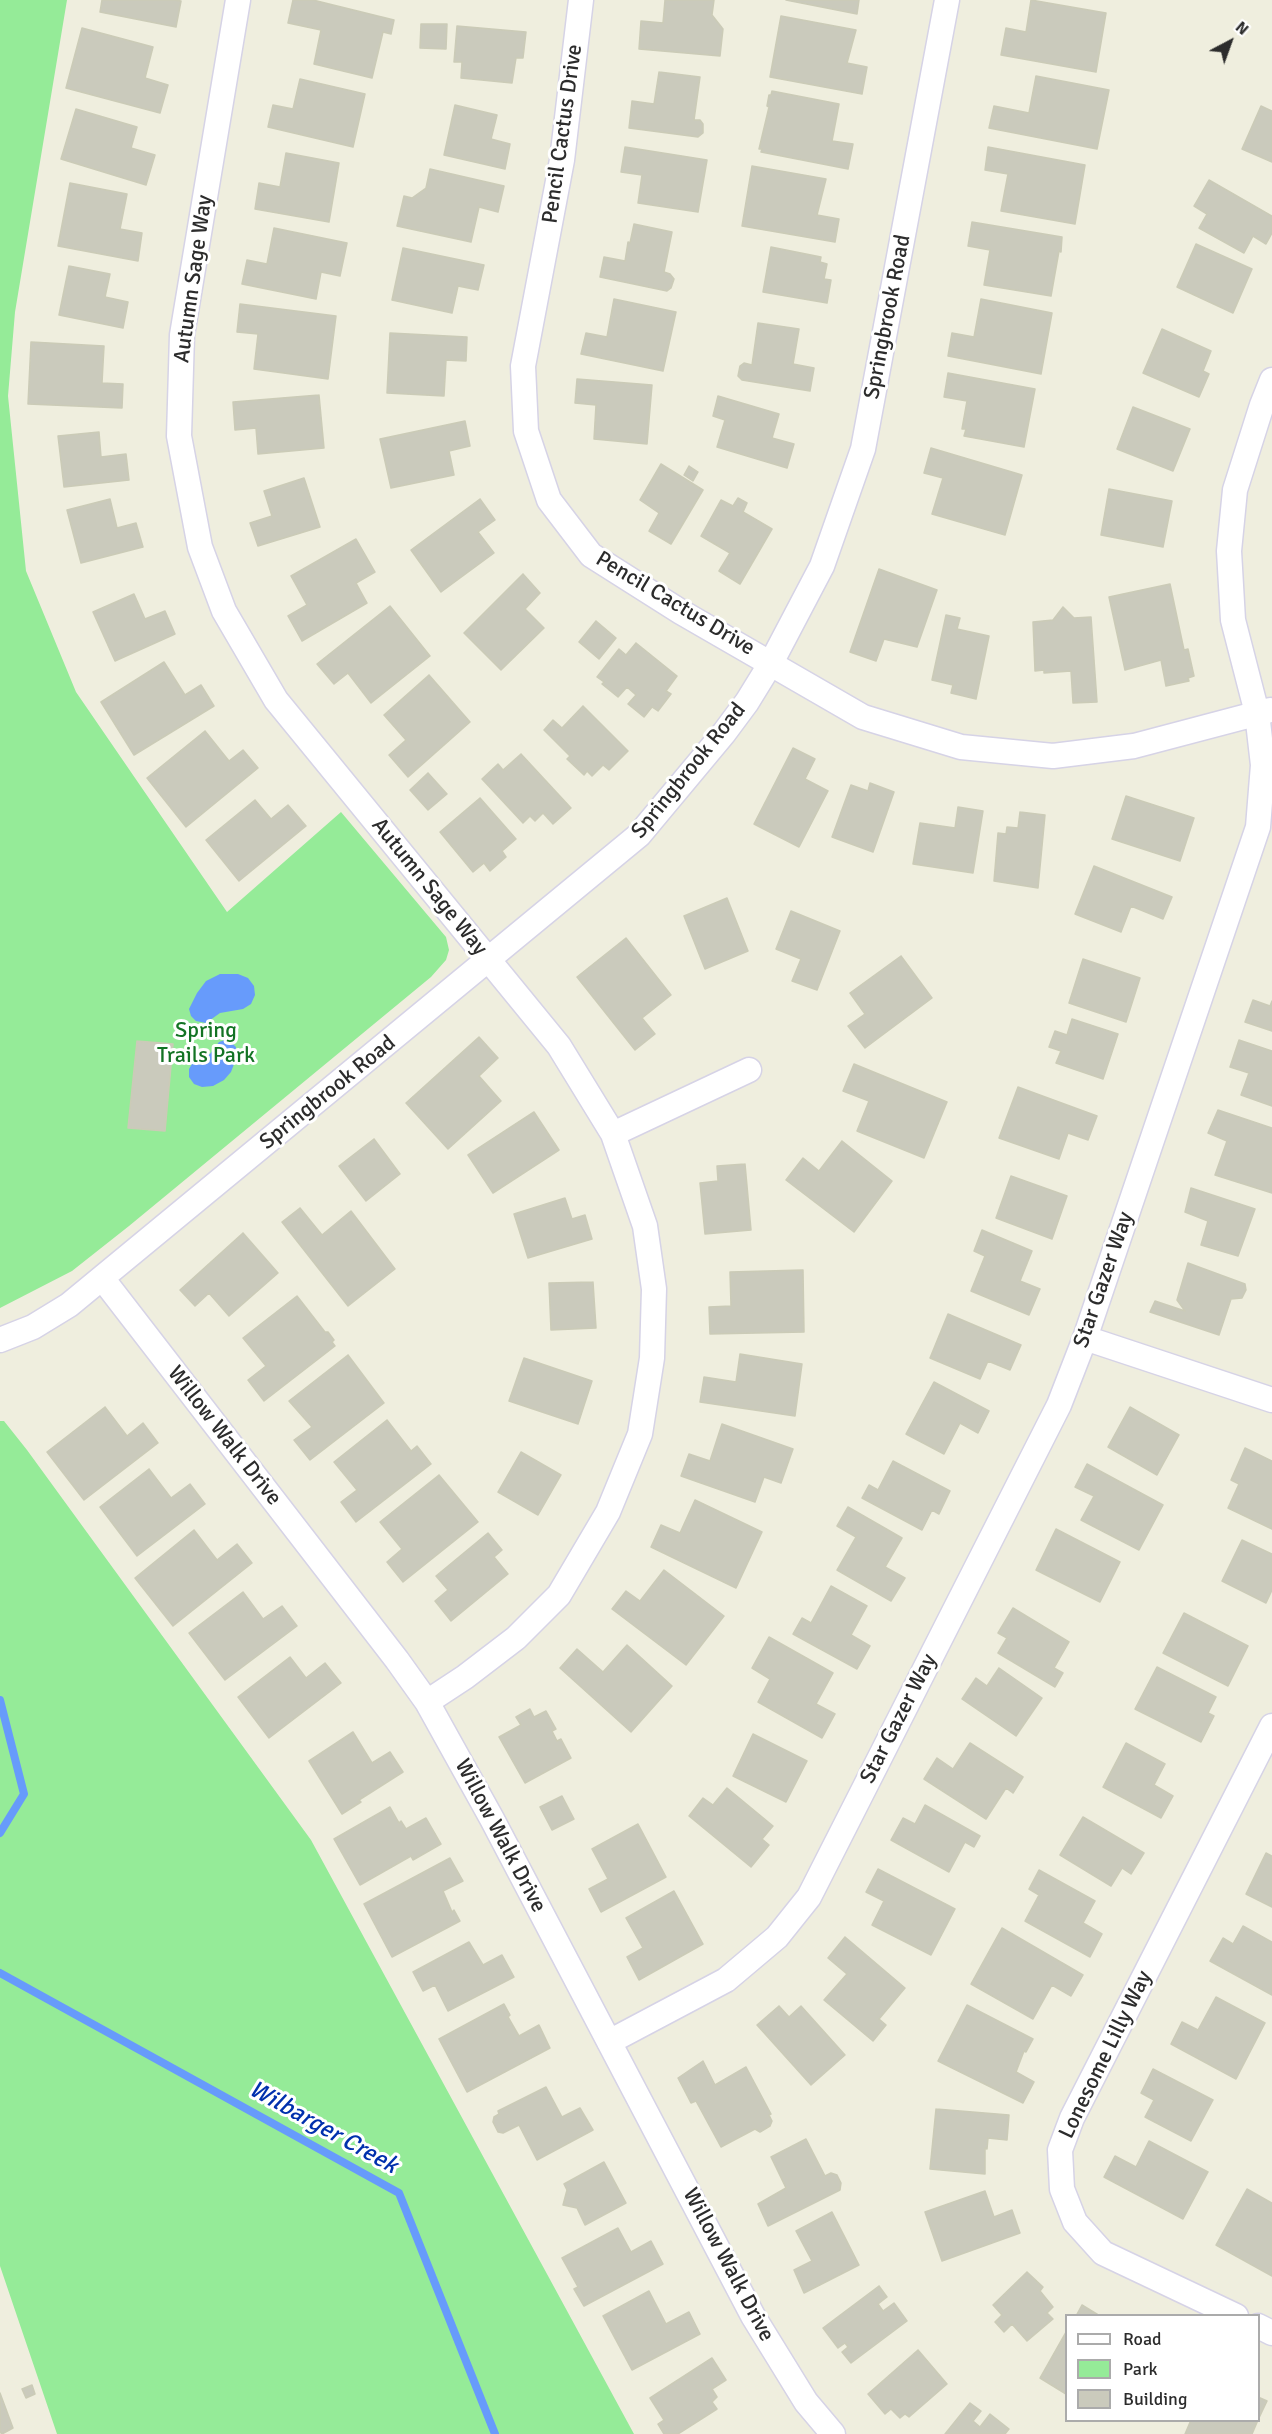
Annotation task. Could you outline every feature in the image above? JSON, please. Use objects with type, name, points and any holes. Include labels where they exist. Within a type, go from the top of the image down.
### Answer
[{"type":"street","name":"Autumn Sage Way","points":[[238,0],[183,335],[179,436],[200,547],[224,611],[276,700],[559,1046],[613,1134],[645,1226],[654,1289],[652,1358],[640,1434],[608,1512],[559,1594],[516,1638],[465,1677],[427,1701]]},
{"type":"street","name":"Pencil Cactus Drive","points":[[581,0],[562,160],[523,366],[526,431],[549,500],[591,555],[681,612],[863,717],[961,747],[1053,756],[1134,746],[1264,711]]},
{"type":"street","name":"Springbrook Road","points":[[0,1340],[33,1327],[69,1305],[639,835],[724,734],[771,663],[822,566],[863,449],[947,0]]},
{"type":"street","name":"Star Gazer Way","points":[[609,2042],[726,1980],[777,1937],[809,1897],[1059,1404],[1085,1338],[1258,827],[1264,711],[1233,620],[1229,550],[1235,490],[1272,380]]},
{"type":"street","points":[[613,1134],[749,1070]]},
{"type":"street","name":"Willow Walk Drive","points":[[102,1278],[427,1701],[492,1819],[753,2316],[806,2402],[833,2434]]},
{"type":"street","points":[[1085,1338],[1272,1400]]},
{"type":"street","name":"Lonesome Lilly Way","points":[[1232,2314],[1103,2253],[1075,2222],[1062,2188],[1060,2150],[1072,2118],[1272,1726]]},
{"type":"green space","name":"Spring Trails Park","points":[[0,0],[67,0],[15,312],[8,396],[26,571],[76,692],[227,912],[341,812],[446,937],[449,950],[446,960],[431,977],[129,1226],[72,1271],[0,1308]]},
{"type":"green space","points":[[0,1421],[4,1421],[27,1450],[311,1840],[634,2434],[57,2434],[0,2266]]},
{"type":"water","points":[[220,974],[238,974],[248,978],[254,986],[255,995],[251,1004],[243,1009],[220,1013],[206,1023],[196,1021],[189,1009],[197,993],[206,981]]},
{"type":"water","points":[[225,1040],[236,1047],[236,1059],[231,1072],[224,1080],[213,1086],[202,1087],[194,1084],[189,1077],[189,1069],[193,1062],[210,1054],[219,1042]]},
{"type":"building","points":[[102,0],[181,1],[176,27],[100,12]]},
{"type":"building","points":[[293,0],[313,0],[394,20],[391,34],[383,32],[372,78],[314,64],[321,30],[288,23]]},
{"type":"building","points":[[665,0],[714,0],[712,15],[723,29],[720,56],[639,49],[641,21],[663,23]]},
{"type":"building","points":[[786,0],[859,0],[857,14]]},
{"type":"building","points":[[1031,0],[1106,13],[1096,72],[1001,55],[1006,28],[1026,32]]},
{"type":"building","points":[[781,16],[856,30],[847,63],[867,67],[862,94],[770,77]]},
{"type":"building","points":[[421,24],[447,24],[446,49],[420,48]]},
{"type":"building","points":[[457,26],[526,32],[523,58],[516,58],[512,83],[461,78],[462,62],[454,62]]},
{"type":"building","points":[[82,28],[153,47],[145,78],[168,85],[160,113],[66,88]]},
{"type":"building","points":[[659,72],[700,77],[694,120],[700,120],[703,124],[703,133],[698,137],[629,128],[632,101],[654,104]]},
{"type":"building","points":[[1036,76],[1109,90],[1097,149],[989,128],[994,106],[1029,113]]},
{"type":"building","points":[[300,79],[365,94],[353,147],[268,127],[273,105],[293,109]]},
{"type":"building","points":[[772,91],[839,104],[832,141],[853,144],[848,169],[761,152],[762,149],[759,149],[769,107],[767,106],[769,95]]},
{"type":"building","points":[[455,105],[497,115],[491,139],[510,144],[505,169],[444,155]]},
{"type":"building","points":[[1261,106],[1272,111],[1272,162],[1242,149]]},
{"type":"building","points":[[76,109],[137,127],[131,148],[155,155],[146,185],[61,159]]},
{"type":"building","points":[[625,147],[707,160],[698,212],[638,203],[642,175],[621,172]]},
{"type":"building","points":[[988,147],[1085,165],[1075,224],[1001,211],[1008,174],[985,170]]},
{"type":"building","points":[[286,153],[339,163],[329,222],[255,209],[259,183],[280,187]]},
{"type":"building","points":[[752,166],[826,179],[817,215],[839,219],[835,242],[742,226]]},
{"type":"building","points":[[430,169],[504,186],[498,212],[479,207],[471,242],[397,226],[404,196],[412,198],[426,188]]},
{"type":"building","points":[[1209,180],[1272,216],[1272,233],[1266,244],[1253,236],[1244,253],[1199,228],[1207,214],[1194,206]]},
{"type":"building","points":[[70,183],[127,194],[120,229],[142,233],[138,261],[58,246]]},
{"type":"building","points":[[972,222],[1062,237],[1051,296],[984,285],[990,250],[968,246]]},
{"type":"building","points":[[634,224],[672,232],[664,272],[670,274],[674,279],[671,288],[667,291],[600,277],[604,257],[625,261]]},
{"type":"building","points":[[274,228],[347,243],[340,276],[321,272],[316,299],[242,284],[247,260],[267,264]]},
{"type":"building","points":[[1196,244],[1252,269],[1233,313],[1177,287]]},
{"type":"building","points":[[771,247],[821,257],[820,262],[827,264],[824,279],[831,280],[827,303],[763,292]]},
{"type":"building","points":[[403,248],[484,265],[478,290],[458,286],[452,313],[392,300]]},
{"type":"building","points":[[69,266],[110,274],[105,297],[128,302],[123,328],[59,315]]},
{"type":"building","points":[[614,299],[676,312],[663,371],[581,354],[586,333],[607,337]]},
{"type":"building","points":[[981,299],[1052,313],[1041,374],[948,356],[952,333],[974,337]]},
{"type":"building","points":[[240,304],[336,316],[328,379],[254,369],[258,334],[237,332]]},
{"type":"building","points":[[758,323],[799,329],[793,364],[814,368],[810,391],[742,380],[738,376],[740,366],[744,363],[752,365]]},
{"type":"building","points":[[1162,329],[1211,351],[1203,371],[1209,374],[1199,397],[1143,373]]},
{"type":"building","points":[[390,333],[467,337],[466,361],[446,360],[444,396],[387,393]]},
{"type":"building","points":[[31,342],[104,346],[102,383],[123,384],[122,408],[28,404]]},
{"type":"building","points":[[948,373],[1035,389],[1024,447],[964,436],[966,429],[962,429],[967,401],[944,397]]},
{"type":"building","points":[[577,379],[652,385],[647,444],[594,439],[596,405],[575,403]]},
{"type":"building","points":[[319,395],[324,448],[258,454],[256,428],[235,430],[233,402]]},
{"type":"building","points":[[718,396],[779,414],[772,438],[794,444],[787,468],[717,447],[725,420],[713,416]]},
{"type":"building","points":[[1133,407],[1190,429],[1173,471],[1117,449]]},
{"type":"building","points":[[465,421],[470,446],[449,451],[454,475],[391,488],[380,439]]},
{"type":"building","points":[[99,432],[101,457],[126,454],[129,480],[64,487],[58,436]]},
{"type":"building","points":[[931,448],[1022,475],[1005,535],[932,514],[943,478],[924,473]]},
{"type":"building","points":[[661,464],[703,490],[671,544],[649,531],[659,513],[640,500]]},
{"type":"building","points":[[689,466],[698,472],[693,481],[684,475]]},
{"type":"building","points":[[304,478],[320,527],[258,546],[250,523],[272,516],[264,491]]},
{"type":"building","points":[[1109,489],[1172,501],[1163,547],[1101,535]]},
{"type":"building","points":[[738,498],[747,503],[743,512],[772,529],[740,584],[719,571],[730,553],[701,536],[721,500],[733,506]]},
{"type":"building","points":[[110,499],[117,528],[136,523],[143,547],[81,563],[67,510]]},
{"type":"building","points":[[480,499],[495,520],[478,532],[494,553],[441,592],[411,550]]},
{"type":"building","points":[[356,539],[375,572],[356,583],[367,603],[302,641],[288,616],[307,605],[291,576]]},
{"type":"building","points":[[879,569],[937,590],[917,647],[884,639],[876,661],[850,652]]},
{"type":"building","points":[[523,574],[540,593],[525,609],[544,628],[501,670],[464,633]]},
{"type":"building","points":[[1170,584],[1184,650],[1188,649],[1194,676],[1188,678],[1189,681],[1166,686],[1161,660],[1125,670],[1109,597]]},
{"type":"building","points":[[134,594],[145,619],[165,611],[175,634],[115,661],[93,612]]},
{"type":"building","points":[[390,606],[430,656],[371,703],[348,673],[334,684],[317,664]]},
{"type":"building","points":[[1063,607],[1074,618],[1091,617],[1097,702],[1073,703],[1071,671],[1044,673],[1044,670],[1035,671],[1033,622],[1053,620]]},
{"type":"building","points":[[946,615],[960,618],[957,629],[989,636],[976,699],[951,693],[953,685],[932,680]]},
{"type":"building","points":[[596,621],[616,638],[599,659],[579,642]]},
{"type":"building","points":[[636,643],[677,676],[666,691],[671,694],[658,711],[652,707],[644,717],[628,704],[636,695],[627,687],[618,697],[597,677],[619,649],[626,655]]},
{"type":"building","points":[[164,662],[185,695],[201,685],[214,706],[134,755],[101,702]]},
{"type":"building","points":[[429,675],[470,722],[408,777],[389,755],[406,740],[384,715]]},
{"type":"building","points":[[583,706],[628,751],[609,770],[603,765],[592,776],[587,771],[584,775],[567,759],[570,756],[544,730],[553,720],[562,728]]},
{"type":"building","points":[[205,731],[229,761],[243,750],[258,768],[186,827],[147,778]]},
{"type":"building","points":[[793,748],[815,759],[805,779],[828,791],[799,847],[754,824]]},
{"type":"building","points":[[521,754],[571,808],[553,824],[543,813],[535,821],[530,816],[523,823],[482,779],[498,764],[503,770]]},
{"type":"building","points":[[428,773],[447,794],[428,810],[410,790]]},
{"type":"building","points":[[870,783],[894,792],[873,852],[832,837],[851,785],[868,791]]},
{"type":"building","points":[[1126,796],[1194,818],[1180,861],[1112,839]]},
{"type":"building","points":[[480,798],[516,839],[502,851],[506,857],[490,871],[484,863],[473,872],[440,832]]},
{"type":"building","points":[[255,800],[271,819],[288,805],[306,826],[239,881],[206,840]]},
{"type":"building","points":[[958,807],[983,811],[973,873],[913,864],[920,823],[955,828]]},
{"type":"building","points":[[1020,812],[1045,815],[1038,888],[994,881],[998,833],[1006,834],[1007,827],[1018,828]]},
{"type":"building","points":[[1094,866],[1172,897],[1163,919],[1131,906],[1121,932],[1075,914]]},
{"type":"building","points":[[727,898],[748,951],[705,969],[684,916]]},
{"type":"building","points":[[791,911],[840,931],[817,990],[792,981],[801,959],[776,949]]},
{"type":"building","points":[[626,938],[671,995],[642,1018],[655,1034],[635,1050],[577,977]]},
{"type":"building","points":[[901,956],[932,998],[865,1048],[848,1026],[865,1014],[850,993]]},
{"type":"building","points":[[1083,959],[1140,978],[1126,1022],[1069,1003]]},
{"type":"building","points":[[1253,1000],[1270,1006],[1272,1001],[1272,1031],[1245,1022]]},
{"type":"building","points":[[1072,1019],[1118,1034],[1103,1079],[1056,1063],[1061,1051],[1049,1047],[1055,1031],[1067,1035]]},
{"type":"building","points":[[479,1037],[498,1058],[479,1076],[501,1101],[448,1149],[406,1103]]},
{"type":"building","points":[[1239,1040],[1272,1051],[1272,1106],[1241,1095],[1249,1073],[1230,1067]]},
{"type":"building","points":[[137,1041],[173,1044],[165,1131],[128,1128]]},
{"type":"building","points":[[854,1064],[947,1102],[924,1158],[857,1131],[869,1101],[843,1091]]},
{"type":"building","points":[[1018,1087],[1097,1116],[1088,1140],[1068,1133],[1059,1159],[999,1138]]},
{"type":"building","points":[[1218,1110],[1272,1128],[1272,1193],[1215,1175],[1227,1141],[1208,1133]]},
{"type":"building","points":[[534,1112],[559,1150],[493,1193],[468,1155]]},
{"type":"building","points":[[374,1139],[400,1174],[366,1201],[339,1166]]},
{"type":"building","points":[[842,1141],[892,1181],[854,1232],[786,1180],[803,1158],[819,1171]]},
{"type":"building","points":[[745,1164],[751,1230],[705,1234],[700,1183],[718,1181],[717,1166]]},
{"type":"building","points":[[1011,1176],[1067,1196],[1052,1239],[996,1218]]},
{"type":"building","points":[[1191,1188],[1255,1209],[1238,1256],[1201,1245],[1208,1221],[1185,1212]]},
{"type":"building","points":[[565,1198],[572,1219],[585,1215],[592,1239],[528,1258],[514,1214]]},
{"type":"building","points":[[300,1208],[322,1235],[351,1211],[395,1269],[348,1306],[282,1222]]},
{"type":"building","points":[[982,1230],[1032,1251],[1020,1281],[1040,1289],[1029,1315],[971,1291],[985,1256],[974,1251]]},
{"type":"building","points":[[243,1233],[278,1273],[229,1316],[209,1293],[195,1306],[180,1290]]},
{"type":"building","points":[[1188,1263],[1245,1284],[1246,1290],[1242,1298],[1231,1299],[1219,1335],[1150,1312],[1155,1301],[1185,1311],[1177,1300]]},
{"type":"building","points":[[803,1270],[804,1332],[710,1334],[709,1307],[731,1306],[730,1272]]},
{"type":"building","points":[[593,1282],[596,1328],[551,1330],[549,1283]]},
{"type":"building","points":[[297,1296],[325,1332],[328,1332],[335,1346],[264,1401],[248,1380],[266,1366],[243,1338]]},
{"type":"building","points":[[948,1314],[1021,1345],[1010,1370],[988,1361],[980,1379],[930,1358]]},
{"type":"building","points":[[740,1354],[802,1364],[795,1416],[700,1402],[704,1377],[736,1382]]},
{"type":"building","points":[[348,1355],[384,1403],[310,1460],[294,1440],[312,1427],[289,1401]]},
{"type":"building","points":[[524,1358],[592,1381],[578,1424],[509,1401]]},
{"type":"building","points":[[934,1382],[989,1411],[978,1433],[960,1423],[944,1454],[906,1434]]},
{"type":"building","points":[[105,1407],[127,1436],[143,1423],[158,1443],[84,1500],[47,1452]]},
{"type":"building","points":[[1130,1407],[1179,1435],[1157,1475],[1108,1447]]},
{"type":"building","points":[[387,1420],[411,1451],[417,1446],[431,1464],[356,1522],[341,1502],[357,1490],[334,1462]]},
{"type":"building","points":[[722,1424],[793,1449],[781,1483],[764,1477],[755,1502],[681,1476],[689,1454],[710,1461]]},
{"type":"building","points":[[1245,1448],[1272,1461],[1272,1529],[1228,1508],[1239,1484],[1231,1480]]},
{"type":"building","points":[[521,1452],[561,1475],[538,1515],[498,1492]]},
{"type":"building","points":[[893,1461],[950,1491],[939,1514],[932,1510],[922,1530],[862,1498],[869,1485],[878,1490]]},
{"type":"building","points":[[1087,1464],[1163,1505],[1139,1550],[1081,1520],[1094,1496],[1075,1487]]},
{"type":"building","points":[[149,1469],[171,1498],[190,1484],[205,1504],[137,1556],[100,1507]]},
{"type":"building","points":[[439,1475],[478,1522],[403,1582],[387,1562],[402,1549],[380,1522]]},
{"type":"building","points":[[695,1500],[762,1532],[736,1588],[651,1547],[661,1525],[680,1533]]},
{"type":"building","points":[[848,1507],[902,1538],[885,1567],[905,1578],[891,1601],[837,1570],[856,1537],[837,1526]]},
{"type":"building","points":[[1056,1529],[1120,1562],[1100,1602],[1036,1570]]},
{"type":"building","points":[[194,1530],[217,1560],[237,1544],[252,1563],[173,1626],[135,1578]]},
{"type":"building","points":[[488,1533],[502,1550],[494,1557],[508,1574],[451,1621],[435,1601],[448,1590],[436,1576]]},
{"type":"building","points":[[1242,1540],[1272,1554],[1272,1590],[1266,1603],[1222,1581]]},
{"type":"building","points":[[664,1570],[724,1616],[686,1665],[612,1609],[626,1591],[640,1601]]},
{"type":"building","points":[[831,1586],[867,1606],[851,1635],[870,1646],[857,1669],[793,1634],[802,1618],[811,1623]]},
{"type":"building","points":[[243,1592],[263,1619],[282,1606],[297,1626],[225,1680],[189,1633]]},
{"type":"building","points":[[1013,1608],[1069,1642],[1054,1668],[1063,1673],[1055,1687],[998,1653],[1007,1638],[998,1633]]},
{"type":"building","points":[[1184,1613],[1248,1646],[1228,1686],[1163,1653]]},
{"type":"building","points":[[769,1637],[833,1673],[816,1704],[835,1714],[822,1738],[758,1702],[770,1679],[752,1668]]},
{"type":"building","points":[[627,1645],[672,1686],[631,1732],[560,1668],[577,1649],[603,1672]]},
{"type":"building","points":[[290,1657],[306,1678],[325,1663],[341,1683],[269,1738],[238,1697]]},
{"type":"building","points":[[1157,1667],[1216,1697],[1208,1713],[1214,1716],[1201,1742],[1135,1709]]},
{"type":"building","points":[[999,1668],[1042,1698],[1016,1736],[962,1699],[976,1678],[987,1686]]},
{"type":"building","points":[[530,1709],[534,1717],[546,1711],[556,1729],[552,1731],[557,1741],[561,1739],[571,1758],[525,1783],[499,1737],[521,1725],[516,1717]]},
{"type":"building","points":[[353,1732],[372,1763],[390,1752],[403,1772],[359,1800],[361,1802],[342,1814],[309,1761]]},
{"type":"building","points":[[753,1734],[807,1761],[786,1802],[733,1776]]},
{"type":"building","points":[[970,1743],[1023,1777],[1013,1793],[1006,1788],[986,1819],[924,1779],[937,1758],[953,1769]]},
{"type":"building","points":[[1126,1743],[1165,1764],[1154,1785],[1173,1796],[1161,1818],[1103,1787]]},
{"type":"building","points":[[727,1788],[773,1826],[762,1839],[769,1845],[751,1867],[689,1816],[703,1798],[713,1805]]},
{"type":"building","points":[[562,1796],[574,1819],[552,1830],[540,1807]]},
{"type":"building","points":[[925,1805],[980,1836],[974,1847],[965,1842],[949,1872],[891,1840],[903,1818],[915,1824]]},
{"type":"building","points":[[390,1807],[399,1823],[401,1821],[406,1829],[426,1818],[441,1844],[413,1860],[411,1856],[360,1885],[334,1839]]},
{"type":"building","points":[[1083,1817],[1144,1853],[1131,1874],[1122,1868],[1111,1886],[1060,1855]]},
{"type":"building","points":[[638,1824],[666,1877],[601,1912],[589,1889],[608,1879],[592,1849]]},
{"type":"building","points":[[1266,1853],[1272,1856],[1272,1907],[1246,1894]]},
{"type":"building","points":[[450,1858],[463,1881],[443,1891],[452,1912],[454,1910],[460,1921],[392,1957],[364,1904]]},
{"type":"building","points":[[878,1869],[955,1909],[931,1955],[872,1925],[884,1901],[866,1892]]},
{"type":"building","points":[[1039,1870],[1095,1901],[1083,1923],[1102,1934],[1090,1957],[1025,1921],[1039,1895],[1029,1889]]},
{"type":"building","points":[[674,1891],[703,1944],[639,1980],[627,1957],[643,1948],[626,1918]]},
{"type":"building","points":[[1243,1926],[1272,1942],[1272,1995],[1210,1961],[1223,1938],[1233,1944]]},
{"type":"building","points":[[1002,1928],[1083,1975],[1071,1996],[1052,1985],[1033,2019],[971,1984]]},
{"type":"building","points":[[845,1937],[905,1988],[879,2019],[886,2025],[873,2041],[824,2000],[847,1974],[828,1958]]},
{"type":"building","points":[[469,1942],[483,1965],[502,1955],[514,1977],[448,2011],[435,1985],[423,1991],[413,1972]]},
{"type":"building","points":[[1216,1997],[1265,2023],[1236,2079],[1171,2044],[1182,2022],[1198,2030]]},
{"type":"building","points":[[504,2004],[510,2015],[508,2017],[519,2036],[539,2025],[550,2048],[467,2092],[439,2039]]},
{"type":"building","points":[[967,2005],[1033,2039],[1026,2052],[1024,2051],[1016,2072],[1034,2082],[1023,2103],[938,2061]]},
{"type":"building","points":[[779,2006],[789,2017],[801,2006],[845,2055],[811,2085],[757,2025]]},
{"type":"building","points":[[703,2061],[715,2085],[746,2067],[771,2114],[769,2115],[772,2121],[770,2126],[760,2132],[755,2129],[721,2147],[696,2101],[691,2103],[678,2078]]},
{"type":"building","points":[[1153,2069],[1213,2100],[1191,2141],[1145,2117],[1154,2100],[1141,2093]]},
{"type":"building","points":[[546,2087],[562,2117],[580,2108],[593,2130],[537,2160],[519,2125],[503,2133],[498,2132],[493,2122],[494,2117],[499,2114],[498,2111]]},
{"type":"building","points":[[936,2109],[1009,2115],[1007,2140],[988,2138],[987,2149],[985,2148],[985,2174],[930,2169]]},
{"type":"building","points":[[806,2139],[825,2176],[831,2173],[837,2175],[841,2183],[840,2190],[768,2226],[758,2204],[786,2188],[771,2157]]},
{"type":"building","points":[[1149,2141],[1208,2172],[1183,2219],[1104,2177],[1115,2156],[1136,2167]]},
{"type":"building","points":[[604,2162],[626,2203],[585,2225],[577,2208],[563,2205],[567,2190],[564,2184]]},
{"type":"building","points":[[1247,2189],[1272,2203],[1272,2276],[1216,2245]]},
{"type":"building","points":[[985,2191],[994,2217],[1012,2210],[1020,2233],[942,2261],[925,2212]]},
{"type":"building","points":[[832,2212],[859,2265],[804,2293],[794,2270],[812,2261],[796,2231]]},
{"type":"building","points":[[618,2228],[631,2252],[651,2241],[663,2264],[584,2306],[574,2289],[578,2287],[562,2258]]},
{"type":"building","points":[[1027,2272],[1043,2287],[1040,2291],[1053,2307],[1047,2313],[1053,2319],[1027,2341],[1012,2324],[1004,2332],[995,2322],[1002,2315],[993,2305]]},
{"type":"building","points":[[879,2286],[887,2297],[878,2304],[883,2311],[894,2303],[907,2321],[851,2363],[842,2352],[848,2347],[845,2343],[838,2348],[823,2328]]},
{"type":"building","points":[[649,2291],[666,2324],[689,2312],[700,2334],[632,2370],[603,2316]]},
{"type":"building","points":[[1082,2305],[1097,2314],[1077,2314]]},
{"type":"building","points":[[1065,2334],[1065,2393],[1040,2378]]},
{"type":"building","points":[[918,2350],[947,2384],[909,2417],[905,2414],[900,2418],[891,2409],[885,2414],[868,2394]]},
{"type":"building","points":[[712,2358],[726,2380],[712,2389],[717,2397],[712,2402],[717,2409],[678,2434],[664,2434],[658,2424],[664,2420],[650,2398]]},
{"type":"building","points":[[32,2385],[35,2394],[26,2398],[22,2389]]},
{"type":"building","points":[[0,2393],[13,2428],[2,2434],[0,2432]]},
{"type":"building","points":[[1260,2398],[1267,2401],[1260,2416]]},
{"type":"building","points":[[970,2403],[981,2411],[973,2421],[980,2427],[990,2414],[1009,2429],[1005,2434],[945,2434]]},
{"type":"building","points":[[1190,2422],[1257,2422],[1252,2434],[1185,2434]]},
{"type":"waterway","name":"Wilbarger Creek","points":[[0,1700],[24,1794],[0,1833]]},
{"type":"waterway","name":"Wilbarger Creek","points":[[0,1973],[399,2193],[495,2434]]}]
